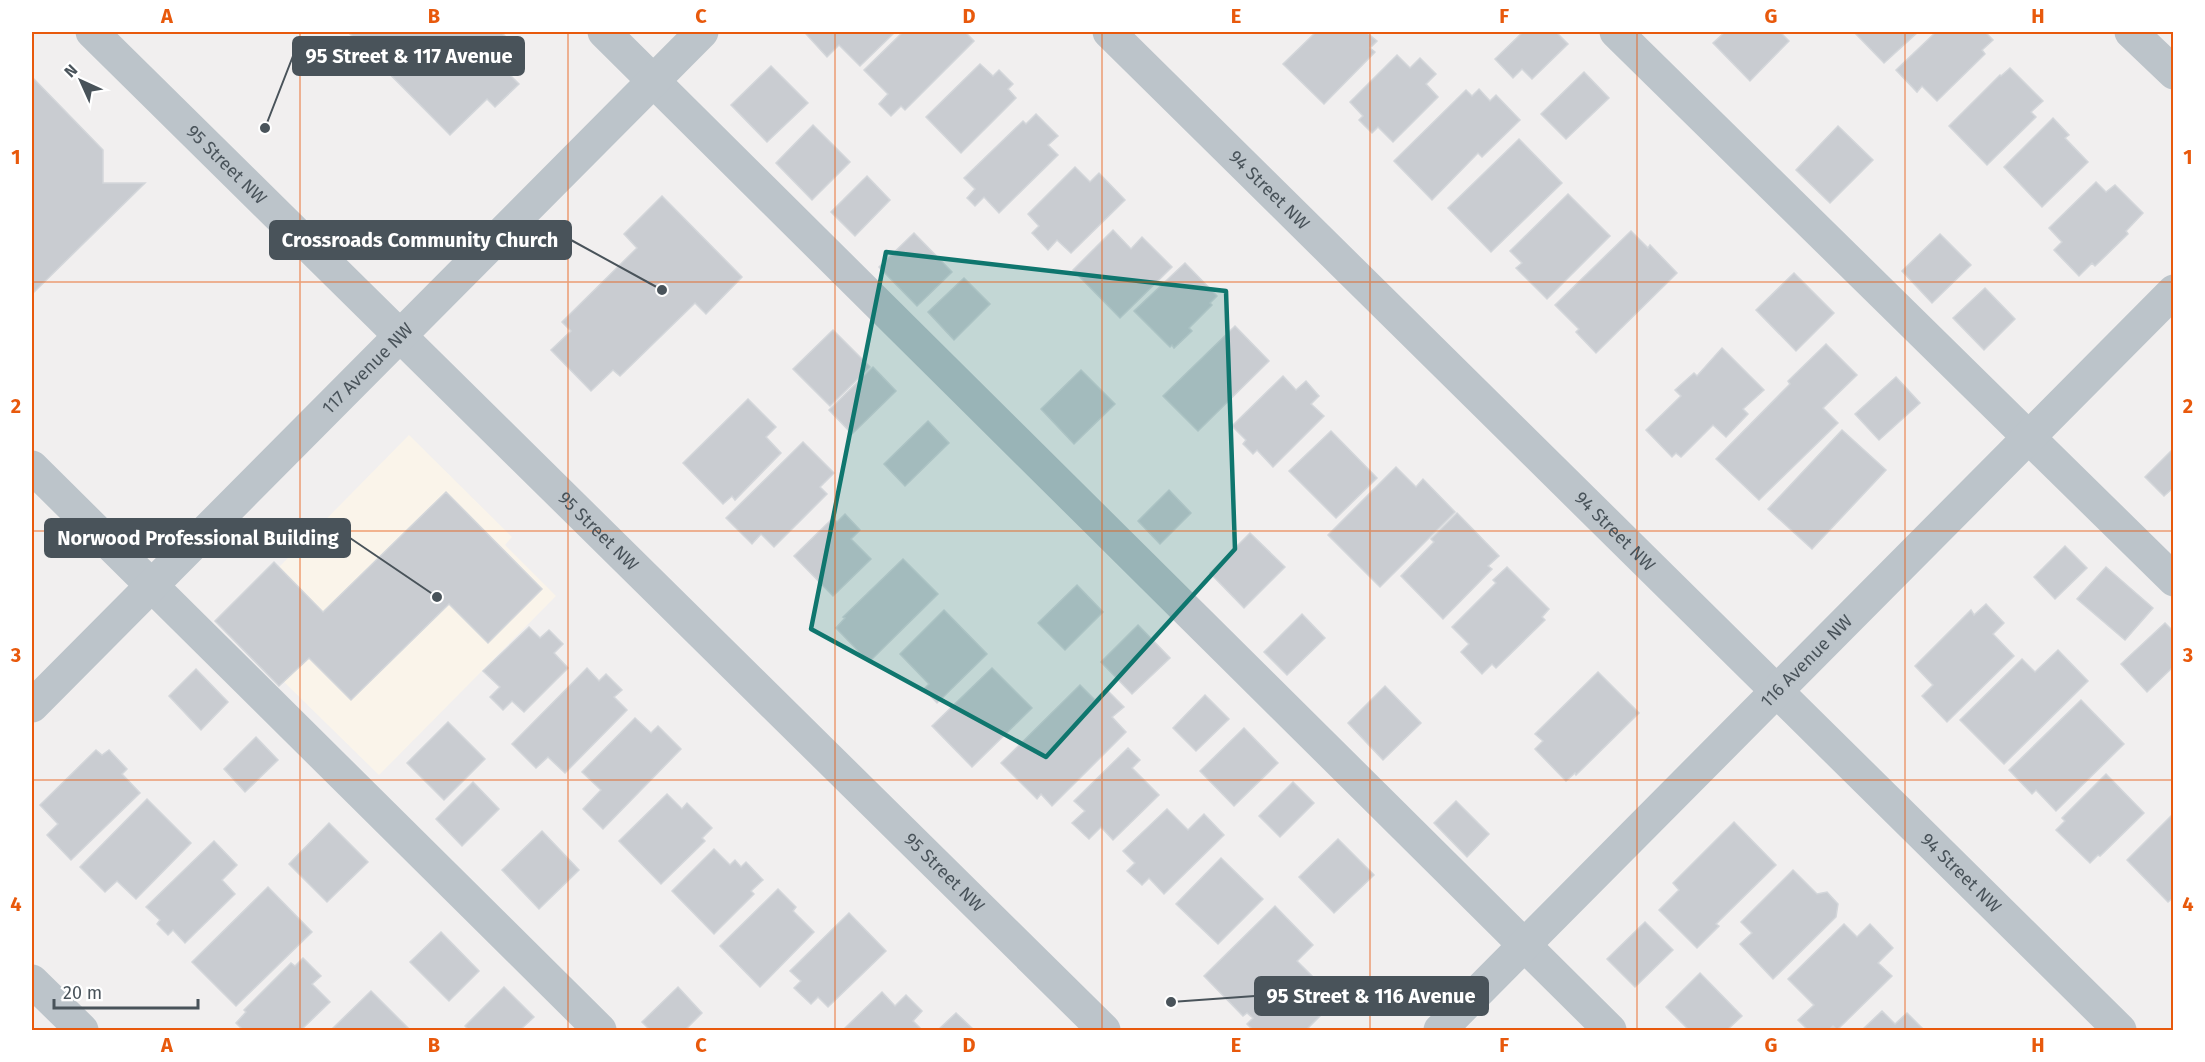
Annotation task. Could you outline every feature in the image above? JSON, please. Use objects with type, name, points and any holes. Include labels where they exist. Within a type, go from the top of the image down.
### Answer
[{"type":"street","name":"95 Street NW","points":[[92,32],[1104,1030]]},
{"type":"street","points":[[604,32],[1610,1030]]},
{"type":"street","name":"117 Avenue NW","points":[[32,706],[702,32]]},
{"type":"street","name":"94 Street NW","points":[[1109,32],[2120,1030]]},
{"type":"street","points":[[1616,32],[2174,580]]},
{"type":"street","points":[[2131,32],[2174,73]]},
{"type":"street","name":"116 Avenue NW","points":[[1440,1030],[2174,291]]},
{"type":"street","points":[[32,467],[600,1030]]},
{"type":"street","points":[[32,981],[82,1030]]},
{"type":"highlighted area","points":[[886,252],[1226,291],[1235,549],[1046,757],[811,629]]},
{"type":"shaded area","points":[[409,435],[512,537],[505,545],[556,596],[379,775],[224,623]]},
{"type":"building","points":[[348,32],[501,32],[523,54],[506,71],[519,84],[495,107],[487,99],[450,135]]},
{"type":"building","points":[[809,32],[895,32],[860,66],[839,45],[827,57],[806,34]]},
{"type":"building","points":[[903,32],[965,32],[974,41],[905,110],[901,106],[891,116],[879,104],[888,94],[864,70]]},
{"type":"building","points":[[1316,32],[1366,32],[1377,41],[1370,48],[1375,52],[1324,104],[1283,64]]},
{"type":"building","points":[[1523,32],[1556,32],[1568,44],[1532,79],[1522,69],[1513,78],[1495,59]]},
{"type":"building","points":[[1725,32],[1780,32],[1789,41],[1750,81],[1713,43]]},
{"type":"building","points":[[1854,32],[1918,32],[1884,63]]},
{"type":"building","points":[[1936,32],[1985,32],[1993,40],[1982,50],[1985,54],[1937,101],[1922,86],[1917,92],[1896,70]]},
{"type":"building","points":[[1397,55],[1410,68],[1420,58],[1436,74],[1426,84],[1438,97],[1393,142],[1378,127],[1372,133],[1359,120],[1363,116],[1350,102]]},
{"type":"building","points":[[980,64],[993,76],[999,70],[1013,84],[1008,89],[1016,98],[961,153],[926,117]]},
{"type":"building","points":[[771,66],[808,103],[767,142],[731,105]]},
{"type":"building","points":[[2010,68],[2043,101],[2031,112],[2036,117],[1987,165],[1949,126],[2000,75]]},
{"type":"building","points":[[1584,72],[1609,98],[1566,139],[1541,114]]},
{"type":"building","points":[[32,77],[103,150],[103,183],[145,183],[32,294]]},
{"type":"building","points":[[1479,89],[1490,101],[1496,95],[1520,120],[1482,157],[1478,153],[1432,200],[1394,161],[1466,90],[1472,96]]},
{"type":"building","points":[[1036,114],[1058,136],[1048,145],[1058,155],[999,213],[984,197],[975,206],[967,198],[975,189],[964,178],[1023,121],[1026,124]]},
{"type":"building","points":[[2053,118],[2069,135],[2065,138],[2088,162],[2042,207],[2004,167]]},
{"type":"building","points":[[813,125],[850,162],[812,200],[776,163]]},
{"type":"building","points":[[1838,126],[1873,160],[1830,203],[1796,170]]},
{"type":"building","points":[[1519,139],[1562,183],[1491,252],[1448,208]]},
{"type":"building","points":[[1075,167],[1090,182],[1099,173],[1125,200],[1071,253],[1057,240],[1048,250],[1032,233],[1039,226],[1028,214]]},
{"type":"building","points":[[867,176],[890,200],[855,236],[831,212]]},
{"type":"building","points":[[2096,182],[2106,192],[2115,185],[2143,213],[2126,231],[2128,234],[2095,266],[2092,263],[2079,276],[2054,250],[2062,242],[2049,228]]},
{"type":"building","points":[[1568,194],[1610,236],[1547,299],[1516,268],[1522,263],[1510,251]]},
{"type":"building","points":[[662,196],[742,277],[706,314],[695,303],[620,376],[613,370],[591,391],[551,350],[571,331],[562,322],[637,248],[624,234]]},
{"type":"building","points":[[1113,230],[1131,249],[1142,237],[1172,267],[1120,318],[1073,270]]},
{"type":"building","points":[[1631,231],[1648,248],[1650,245],[1677,273],[1596,353],[1576,332],[1579,329],[1555,305]]},
{"type":"building","points":[[914,233],[952,272],[917,306],[879,267]]},
{"type":"building","points":[[1940,234],[1971,265],[1932,303],[1902,271]]},
{"type":"building","points":[[1185,263],[1217,296],[1210,303],[1212,305],[1189,328],[1192,331],[1174,348],[1172,345],[1170,347],[1134,311]]},
{"type":"building","points":[[1794,273],[1834,313],[1796,351],[1756,310]]},
{"type":"building","points":[[964,278],[990,304],[954,340],[928,312]]},
{"type":"building","points":[[1985,288],[2015,319],[1984,350],[1953,318]]},
{"type":"building","points":[[1235,326],[1269,361],[1198,431],[1163,396]]},
{"type":"building","points":[[833,330],[870,367],[830,406],[793,369]]},
{"type":"building","points":[[1826,344],[1857,375],[1823,408],[1838,423],[1759,500],[1716,459],[1790,384],[1788,381]]},
{"type":"building","points":[[1722,348],[1764,390],[1743,409],[1748,414],[1726,437],[1713,425],[1681,457],[1676,453],[1672,457],[1646,430],[1681,396],[1675,390],[1694,373],[1697,376]]},
{"type":"building","points":[[873,367],[896,391],[852,434],[829,410]]},
{"type":"building","points":[[1081,370],[1115,404],[1074,444],[1041,409]]},
{"type":"building","points":[[1283,376],[1296,390],[1306,381],[1319,396],[1311,404],[1324,416],[1273,467],[1257,450],[1253,454],[1243,444],[1246,440],[1232,426]]},
{"type":"building","points":[[1896,377],[1920,403],[1879,440],[1855,414]]},
{"type":"building","points":[[748,399],[776,427],[766,437],[781,453],[735,500],[732,496],[723,504],[683,463]]},
{"type":"building","points":[[928,421],[949,443],[905,486],[884,464]]},
{"type":"building","points":[[1842,430],[1886,470],[1812,549],[1768,509]]},
{"type":"building","points":[[1331,431],[1377,478],[1336,518],[1289,471]]},
{"type":"building","points":[[803,442],[834,473],[820,487],[827,494],[774,547],[761,534],[752,544],[726,518]]},
{"type":"building","points":[[2174,448],[2174,487],[2164,496],[2145,477]]},
{"type":"building","points":[[1396,467],[1416,487],[1423,479],[1455,512],[1380,587],[1328,535]]},
{"type":"building","points":[[1169,490],[1191,513],[1160,544],[1138,521]]},
{"type":"building","points":[[446,492],[542,589],[488,643],[449,604],[351,700],[309,658],[279,686],[215,621],[274,562],[323,612]]},
{"type":"building","points":[[1457,513],[1499,556],[1488,566],[1492,569],[1443,619],[1401,576],[1434,542],[1431,539]]},
{"type":"building","points":[[845,514],[860,530],[851,539],[871,559],[833,596],[794,556],[833,518],[837,522]]},
{"type":"building","points":[[1250,533],[1285,567],[1244,608],[1210,573]]},
{"type":"building","points":[[2065,546],[2087,568],[2055,599],[2034,577]]},
{"type":"building","points":[[903,559],[938,594],[869,662],[836,628],[845,618],[843,617]]},
{"type":"building","points":[[1507,567],[1549,609],[1542,617],[1545,620],[1496,668],[1492,664],[1482,674],[1461,652],[1469,644],[1452,627],[1496,583],[1493,580]]},
{"type":"building","points":[[2106,567],[2153,608],[2125,640],[2077,599]]},
{"type":"building","points":[[1077,585],[1103,612],[1065,650],[1038,623]]},
{"type":"building","points":[[1986,604],[2004,623],[1993,634],[2014,656],[1947,722],[1922,696],[1933,685],[1915,666],[1971,610],[1974,615]]},
{"type":"building","points":[[944,610],[987,654],[937,703],[924,689],[929,684],[900,654]]},
{"type":"building","points":[[1302,614],[1325,638],[1287,675],[1264,652]]},
{"type":"building","points":[[2165,623],[2174,632],[2174,666],[2147,692],[2121,664]]},
{"type":"building","points":[[1138,625],[1170,658],[1132,694],[1101,662]]},
{"type":"building","points":[[529,627],[540,638],[549,630],[563,644],[554,653],[568,668],[524,712],[512,701],[503,710],[490,697],[500,687],[483,671]]},
{"type":"building","points":[[2058,650],[2088,681],[2004,764],[1960,720],[2022,659],[2035,672]]},
{"type":"building","points":[[587,668],[599,681],[606,674],[622,690],[614,697],[627,710],[565,773],[548,757],[536,768],[512,744]]},
{"type":"building","points":[[992,668],[1032,708],[972,767],[932,726]]},
{"type":"building","points":[[196,669],[228,702],[201,730],[169,696]]},
{"type":"building","points":[[1598,672],[1639,713],[1576,775],[1575,773],[1566,781],[1535,749],[1543,741],[1535,734]]},
{"type":"building","points":[[1080,685],[1095,700],[1106,689],[1124,707],[1112,717],[1126,732],[1052,806],[1041,794],[1037,799],[1001,763]]},
{"type":"building","points":[[1385,686],[1421,723],[1383,760],[1348,723]]},
{"type":"building","points":[[1205,695],[1229,719],[1196,751],[1173,728]]},
{"type":"building","points":[[2081,700],[2124,744],[2056,811],[2036,790],[2032,794],[2009,770]]},
{"type":"building","points":[[635,718],[651,733],[658,726],[681,749],[603,829],[583,809],[601,790],[582,772]]},
{"type":"building","points":[[448,722],[485,759],[444,800],[407,763]]},
{"type":"building","points":[[1244,728],[1278,763],[1234,806],[1200,771]]},
{"type":"building","points":[[256,737],[278,760],[245,792],[224,769]]},
{"type":"building","points":[[1128,748],[1140,760],[1132,768],[1159,795],[1113,840],[1101,827],[1089,839],[1072,823],[1085,811],[1074,801]]},
{"type":"building","points":[[96,750],[102,755],[109,750],[127,769],[122,774],[140,793],[71,860],[47,835],[58,824],[40,805]]},
{"type":"building","points":[[2106,774],[2144,813],[2090,863],[2056,830],[2065,821],[2062,818]]},
{"type":"building","points":[[473,782],[499,809],[462,846],[436,819]]},
{"type":"building","points":[[1293,782],[1314,803],[1280,837],[1259,816]]},
{"type":"building","points":[[667,794],[682,809],[687,803],[712,828],[702,838],[705,841],[661,884],[619,841]]},
{"type":"building","points":[[147,799],[191,843],[136,899],[117,881],[105,892],[80,867]]},
{"type":"building","points":[[1456,801],[1489,834],[1467,857],[1434,823]]},
{"type":"building","points":[[1167,809],[1188,830],[1204,814],[1224,835],[1164,894],[1149,878],[1142,885],[1127,871],[1135,863],[1123,851]]},
{"type":"building","points":[[2173,814],[2174,897],[2168,902],[2127,860]]},
{"type":"building","points":[[1734,822],[1776,865],[1716,924],[1719,926],[1697,948],[1659,910],[1679,890],[1673,883]]},
{"type":"building","points":[[329,823],[368,862],[327,902],[289,864]]},
{"type":"building","points":[[542,831],[579,870],[539,909],[502,870]]},
{"type":"building","points":[[1338,839],[1374,875],[1334,913],[1299,877]]},
{"type":"building","points":[[214,841],[237,865],[222,880],[235,894],[185,943],[173,930],[168,935],[157,924],[160,920],[146,907]]},
{"type":"building","points":[[714,849],[730,865],[735,860],[741,867],[746,862],[763,880],[751,891],[754,894],[714,934],[672,891]]},
{"type":"building","points":[[1221,858],[1263,899],[1218,944],[1176,904]]},
{"type":"building","points":[[1793,870],[1817,894],[1827,892],[1838,904],[1836,917],[1773,979],[1740,944],[1752,933],[1741,922]]},
{"type":"building","points":[[268,887],[312,932],[236,1006],[192,962]]},
{"type":"building","points":[[778,889],[796,907],[793,911],[814,932],[760,987],[720,946]]},
{"type":"building","points":[[1275,906],[1313,945],[1297,961],[1336,1000],[1306,1030],[1253,1030],[1247,1024],[1253,1018],[1247,1013],[1243,1016],[1204,976]]},
{"type":"building","points":[[849,913],[886,951],[828,1007],[818,997],[811,1004],[794,988],[801,981],[790,971]]},
{"type":"building","points":[[1645,922],[1673,950],[1635,987],[1607,959]]},
{"type":"building","points":[[1844,924],[1857,937],[1870,924],[1893,948],[1878,963],[1892,976],[1837,1030],[1833,1026],[1829,1030],[1808,1030],[1798,1020],[1814,1005],[1788,979]]},
{"type":"building","points":[[441,932],[479,971],[449,1001],[410,962]]},
{"type":"building","points":[[303,958],[321,976],[312,984],[330,1002],[301,1030],[243,1030],[236,1023],[246,1012],[244,1010],[291,963],[295,966]]},
{"type":"building","points":[[1700,973],[1742,1016],[1727,1030],[1689,1030],[1666,1007]]},
{"type":"building","points":[[504,987],[534,1017],[520,1030],[469,1030],[465,1026]]},
{"type":"building","points":[[678,987],[702,1013],[685,1030],[650,1030],[642,1022]]},
{"type":"building","points":[[371,991],[410,1030],[331,1030]]},
{"type":"building","points":[[882,992],[895,1006],[906,995],[922,1011],[913,1021],[922,1030],[843,1030]]},
{"type":"building","points":[[1882,1011],[1895,1024],[1907,1013],[1924,1030],[1862,1030]]},
{"type":"building","points":[[956,1013],[974,1030],[938,1030]]},
{"type":"place","name":"95 Street & 117 Avenue","points":[[265,128]]},
{"type":"place","name":"Crossroads Community Church","points":[[662,290]]},
{"type":"place","name":"Norwood Professional Building","points":[[437,597]]},
{"type":"place","name":"95 Street & 116 Avenue","points":[[1171,1002]]}]
